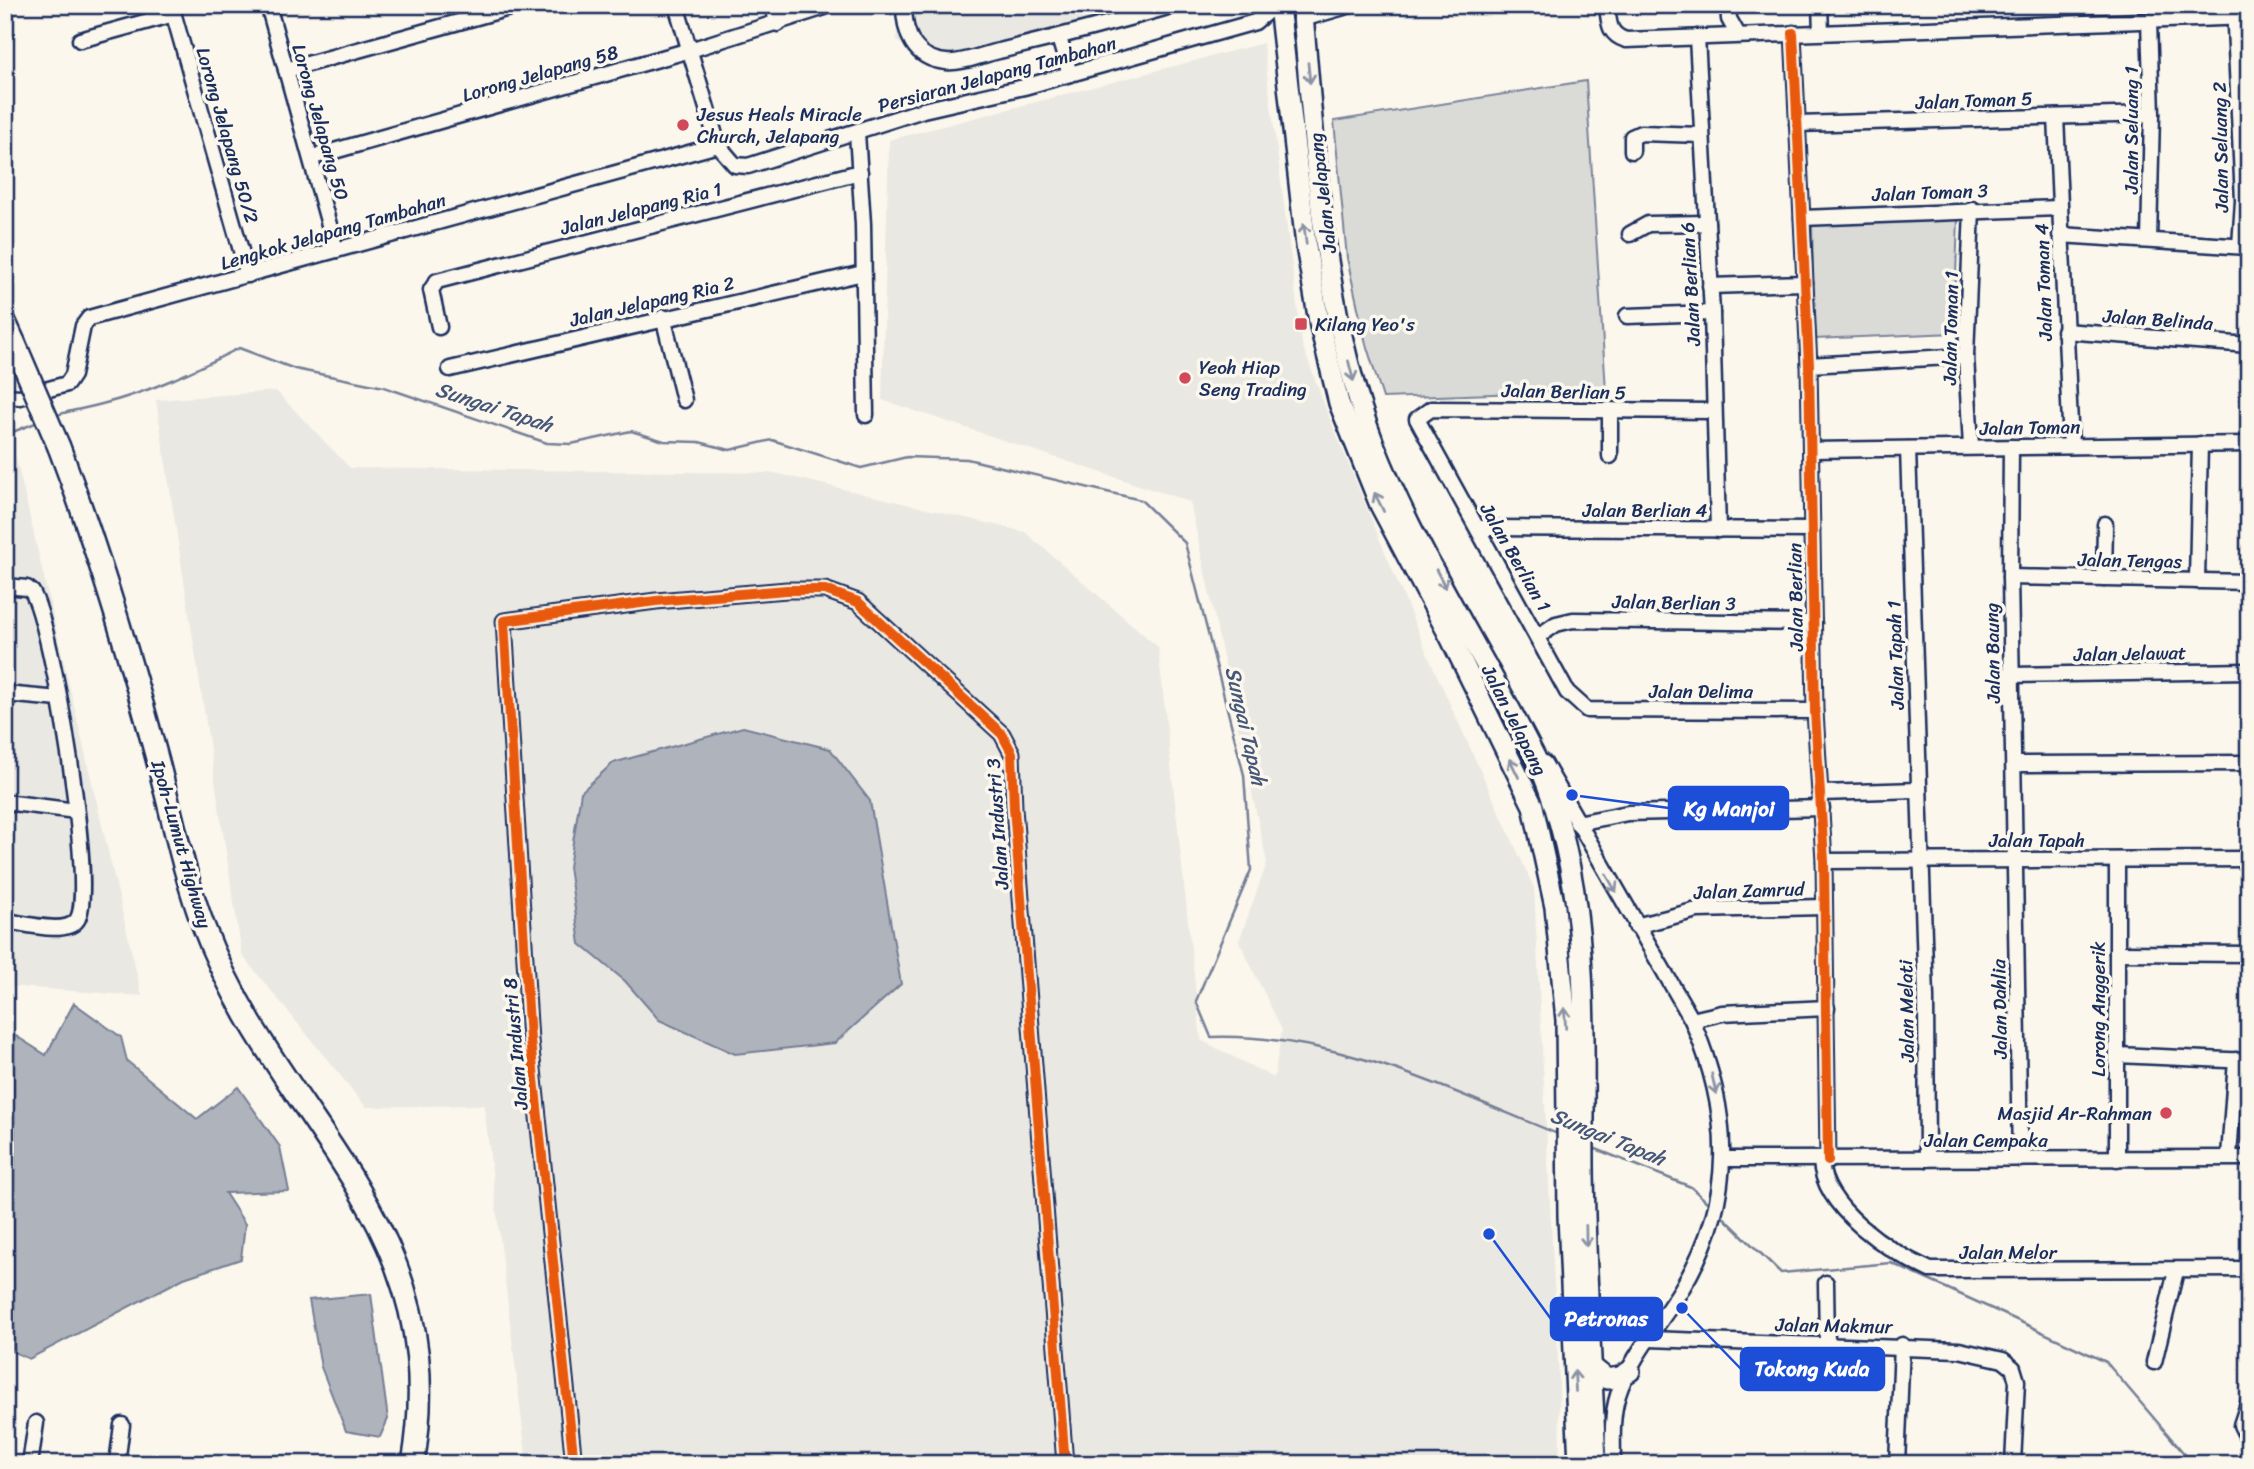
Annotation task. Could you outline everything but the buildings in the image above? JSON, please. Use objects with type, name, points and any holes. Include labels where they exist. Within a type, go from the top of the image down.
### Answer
[{"type":"highway","name":"Ipoh-Lumut Highway","points":[[5,322],[59,447],[96,544],[127,647],[181,857],[203,926],[233,992],[358,1184],[391,1248],[406,1290],[421,1394],[413,1464]]},
{"type":"main road","name":"Jalan Jelapang","points":[[1277,5],[1283,36],[1306,246],[1319,321],[1339,403],[1380,505],[1451,639],[1533,806],[1555,907],[1575,1089]]},
{"type":"main road","name":"Jalan Jelapang","points":[[1303,12],[1334,289],[1352,377],[1374,444],[1404,510],[1535,755],[1557,807],[1576,902],[1583,991],[1575,1089],[1579,1464]]},
{"type":"main road","points":[[1535,755],[1540,787],[1533,806],[1549,813],[1564,842]]},
{"type":"main road","name":"Jalan Jelapang","points":[[1576,1164],[1592,1367],[1596,1464]]},
{"type":"main road","points":[[1592,1367],[1606,1378],[1630,1371]]},
{"type":"main road","points":[[1570,1464],[1578,1443]]},
{"type":"street","name":"Lorong Jelapang 50","points":[[268,5],[313,157],[336,250]]},
{"type":"street","points":[[286,70],[520,5]]},
{"type":"street","points":[[676,5],[718,145]]},
{"type":"street","points":[[772,5],[778,24]]},
{"type":"street","points":[[904,5],[904,29],[911,44],[925,55],[947,63],[1059,38],[1175,5]]},
{"type":"street","name":"Persiaran Jelapang Tambahan","points":[[718,145],[734,165],[748,166],[923,110],[1070,74],[1255,22],[1277,5]]},
{"type":"street","points":[[1303,12],[1351,5]]},
{"type":"street","points":[[1607,5],[1610,30],[1615,36],[1626,40],[2149,22],[2239,14]]},
{"type":"street","points":[[1728,5],[1729,19],[1738,36]]},
{"type":"street","points":[[1820,5],[1822,32]]},
{"type":"street","name":"Lorong Jelapang 58","points":[[313,157],[690,50],[825,7]]},
{"type":"street","points":[[80,40],[173,10]]},
{"type":"street","name":"Lorong Jelapang 50/2","points":[[173,10],[248,275]]},
{"type":"street","name":"Jalan Seluang 2","points":[[2239,14],[2244,107],[2244,246]]},
{"type":"street","points":[[1255,22],[1272,26],[1283,36]]},
{"type":"street","name":"Jalan Seluang 1","points":[[2149,22],[2152,114],[2149,240]]},
{"type":"street","name":"Jalan Berlian","points":[[1793,33],[1809,365],[1815,711],[1824,861],[1827,1008],[1824,1161]]},
{"type":"street","name":"Jalan Berlian 6","points":[[1697,37],[1712,313],[1718,530]]},
{"type":"street","points":[[1059,38],[1070,74]]},
{"type":"street","name":"Jalan Toman 5","points":[[1797,124],[2152,114]]},
{"type":"street","name":"Jalan Toman 4","points":[[2056,117],[2071,446]]},
{"type":"street","points":[[857,133],[866,415]]},
{"type":"street","points":[[1632,151],[1632,137],[1641,133],[1701,135]]},
{"type":"street","name":"Lengkok Jelapang Tambahan","points":[[5,396],[20,397],[67,384],[73,375],[83,326],[89,318],[718,145]]},
{"type":"street","name":"Jalan Jelapang Ria 1","points":[[439,327],[432,285],[593,239],[860,172]]},
{"type":"street","name":"Jalan Toman 3","points":[[1802,218],[1972,209],[2059,208]]},
{"type":"street","name":"Jalan Toman 1","points":[[1971,447],[1966,356],[1972,209]]},
{"type":"street","points":[[1630,234],[1648,224],[1707,223]]},
{"type":"street","points":[[2060,235],[2244,246]]},
{"type":"street","name":"Jalan Jelapang Ria 2","points":[[450,369],[663,317],[863,273]]},
{"type":"street","points":[[1710,286],[1805,283]]},
{"type":"street","points":[[1627,316],[1712,313]]},
{"type":"street","points":[[663,317],[684,400]]},
{"type":"street","name":"Jalan Belinda","points":[[2064,331],[2249,345]]},
{"type":"street","points":[[1809,365],[1966,356]]},
{"type":"street","name":"Jalan Berlian 5","points":[[1417,419],[1431,409],[1714,411]]},
{"type":"street","points":[[1610,410],[1610,456]]},
{"type":"street","name":"Jalan Berlian 1","points":[[1417,419],[1539,636],[1567,692],[1587,710]]},
{"type":"street","name":"Jalan Toman","points":[[1811,450],[2249,443]]},
{"type":"street","points":[[2197,581],[2200,444]]},
{"type":"street","name":"Jalan Baung","points":[[2011,447],[2010,577],[2016,858]]},
{"type":"street","name":"Jalan Tapah 1","points":[[1908,449],[1920,861]]},
{"type":"street","points":[[2104,579],[2105,524]]},
{"type":"street","name":"Jalan Berlian 4","points":[[1478,528],[1812,530]]},
{"type":"street","name":"Jalan Tengas","points":[[2010,577],[2249,582]]},
{"type":"street","points":[[5,586],[26,588],[35,598],[59,699],[76,811],[82,911],[76,922],[66,928],[5,921]]},
{"type":"street","name":"Jalan Industri 3","points":[[504,621],[656,601],[787,590],[825,590],[858,602],[1002,734],[1012,753],[1065,1464]]},
{"type":"street","name":"Jalan Berlian 3","points":[[1539,636],[1556,624],[1573,620],[1814,623]]},
{"type":"street","name":"Jalan Industri 8","points":[[504,621],[530,1040],[574,1464]]},
{"type":"street","name":"Jalan Jelawat","points":[[2012,675],[2249,671]]},
{"type":"street","points":[[5,694],[59,699]]},
{"type":"street","name":"Jalan Delima","points":[[1587,710],[1815,711]]},
{"type":"street","points":[[1535,755],[1547,766],[1577,823],[1692,1020],[1709,1060],[1718,1100],[1723,1159],[1722,1183],[1711,1232],[1683,1287],[1621,1386],[1614,1413],[1613,1464]]},
{"type":"street","points":[[2014,764],[2249,763]]},
{"type":"street","points":[[1821,793],[1918,790]]},
{"type":"street","points":[[5,802],[76,811]]},
{"type":"street","points":[[1577,823],[1628,813],[1822,808]]},
{"type":"street","points":[[2248,859],[2249,847]]},
{"type":"street","name":"Jalan Dahlia","points":[[2016,858],[2020,1159]]},
{"type":"street","name":"Jalan Tapah","points":[[1824,861],[2248,859]]},
{"type":"street","name":"Lorong Anggerik","points":[[2117,860],[2117,1158]]},
{"type":"street","name":"Jalan Melati","points":[[1920,861],[1926,998],[1927,1159]]},
{"type":"street","name":"Jalan Zamrud","points":[[1636,926],[1697,909],[1824,907]]},
{"type":"street","points":[[2117,953],[2249,954]]},
{"type":"street","points":[[1692,1020],[1722,1013],[1827,1008]]},
{"type":"street","points":[[2117,1055],[2243,1060],[2229,1156]]},
{"type":"street","name":"Jalan Cempaka","points":[[1723,1159],[1824,1161],[2229,1156],[2249,1158]]},
{"type":"street","name":"Jalan Melor","points":[[1824,1161],[1823,1179],[1832,1195],[1848,1212],[1873,1237],[1900,1257],[1930,1270],[2249,1269]]},
{"type":"street","points":[[2154,1362],[2176,1271]]},
{"type":"street","points":[[1826,1283],[1827,1345]]},
{"type":"street","name":"Jalan Makmur","points":[[1649,1339],[1902,1345],[1959,1350],[2003,1360],[2013,1368],[2017,1381],[2013,1464]]},
{"type":"street","points":[[1897,1464],[1902,1345]]},
{"type":"street","points":[[1622,1464],[1623,1397],[1630,1371]]},
{"type":"street","points":[[2249,1401],[2241,1425],[2249,1441]]},
{"type":"street","points":[[30,1464],[36,1423]]},
{"type":"street","points":[[117,1464],[122,1425]]},
{"type":"shaded area","points":[[896,5],[1187,5],[1188,9],[938,71],[897,41]]},
{"type":"shaded area","points":[[1263,43],[1302,344],[1327,412],[1429,658],[1534,888],[1559,1380],[1560,1464],[527,1464],[484,1105],[366,1107],[242,955],[156,400],[276,391],[350,468],[775,473],[1025,532],[1158,647],[1201,1040],[1274,1078],[1282,1030],[1239,941],[1267,863],[1190,502],[882,400],[889,140]]},
{"type":"shaded area","points":[[1586,81],[1606,390],[1383,398],[1366,344],[1347,258],[1334,121]]},
{"type":"shaded area","points":[[1958,217],[1954,333],[1814,339],[1812,223]]},
{"type":"shaded area","points":[[5,411],[142,996],[5,986]]},
{"type":"shaded area","points":[[743,727],[830,749],[870,801],[901,984],[835,1043],[735,1054],[659,1020],[625,981],[580,944],[569,867],[581,792],[613,763]]},
{"type":"shaded area","points":[[74,1003],[121,1037],[127,1061],[197,1119],[238,1087],[280,1147],[289,1191],[225,1193],[245,1224],[241,1259],[184,1278],[29,1359],[5,1348],[5,1029],[46,1055]]},
{"type":"shaded area","points":[[371,1294],[388,1419],[380,1437],[346,1431],[321,1367],[309,1300]]},
{"type":"waterway","name":"Sungai Tapah","points":[[54,416],[155,387],[239,348],[295,369],[384,387],[547,443],[571,444],[631,431],[664,441],[699,442],[730,450],[772,440],[861,468],[907,457],[967,459],[1141,500],[1185,543],[1244,775],[1251,870],[1196,1001],[1211,1037],[1257,1038],[1346,1054],[1432,1082],[1558,1134]]},
{"type":"waterway","name":"Sungai Tapah","points":[[5,435],[38,422]]},
{"type":"waterway","name":"Sungai Tapah","points":[[1591,1147],[1691,1187],[1709,1204]]},
{"type":"waterway","name":"Sungai Tapah","points":[[1719,1213],[1781,1273],[1891,1263],[2106,1362],[2193,1464]]},
{"type":"cycle path","points":[[1793,33],[1809,365],[1815,711],[1824,861],[1828,1161]]},
{"type":"cycle path","points":[[574,1464],[530,1040],[504,621],[656,601],[787,590],[825,590],[858,602],[1002,734],[1012,753],[1065,1464]]},
{"type":"place","name":"Jesus Heals Miracle Church, Jelapang","points":[[683,125]]},
{"type":"place","name":"Kilang Yeo's","points":[[1301,324]]},
{"type":"place","name":"Yeoh Hiap Seng Trading","points":[[1185,378]]},
{"type":"place","name":"Kg Manjoi","points":[[1572,795]]},
{"type":"place","name":"Masjid Ar-Rahman","points":[[2166,1113]]},
{"type":"place","name":"Petronas","points":[[1489,1234]]},
{"type":"place","name":"Tokong Kuda","points":[[1682,1308]]}]
